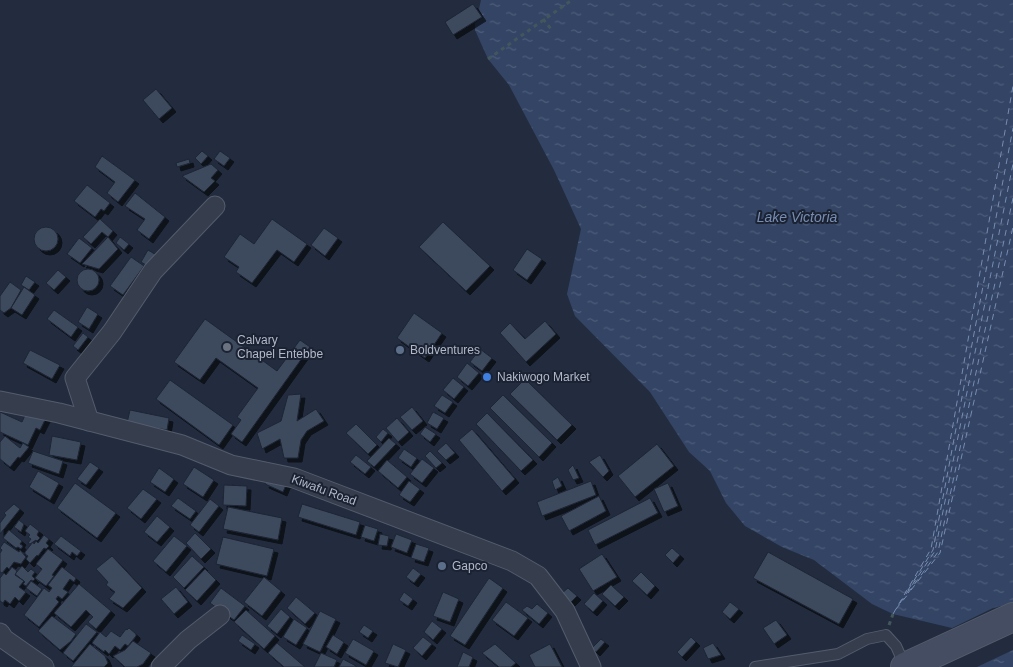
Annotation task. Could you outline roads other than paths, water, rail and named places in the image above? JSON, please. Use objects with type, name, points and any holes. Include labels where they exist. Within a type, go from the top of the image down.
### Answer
[{"type":"street","points":[[89,421],[75,378],[112,332],[153,271],[215,206]]},
{"type":"street","name":"Kiwafu Road","points":[[0,401],[182,445],[231,465],[294,478],[512,561],[538,576],[565,611],[591,667]]},
{"type":"street","points":[[161,667],[188,640],[220,615]]},
{"type":"street","points":[[905,667],[1013,618]]},
{"type":"street","points":[[948,667],[1013,638]]},
{"type":"street","points":[[1,639],[44,667]]},
{"type":"lane","points":[[755,667],[838,654],[867,639],[886,635],[896,646],[905,667]]},
{"type":"water","name":"Lake Victoria","points":[[481,0],[1013,0],[1013,614],[1006,605],[993,608],[952,628],[893,614],[872,604],[814,560],[782,547],[745,526],[726,503],[710,471],[689,452],[650,392],[575,316],[567,294],[581,229],[554,170],[509,85],[488,59],[475,30],[475,23],[483,17],[479,9]]},
{"type":"water","points":[[1013,650],[1013,667],[977,667]]},
{"type":"place","name":"Calvary Chapel Entebbe","points":[[227,347]]},
{"type":"place","name":"Boldventures","points":[[400,350]]},
{"type":"place","name":"Nakiwogo Market","points":[[487,377]]},
{"type":"place","name":"Gapco","points":[[442,566]]}]
